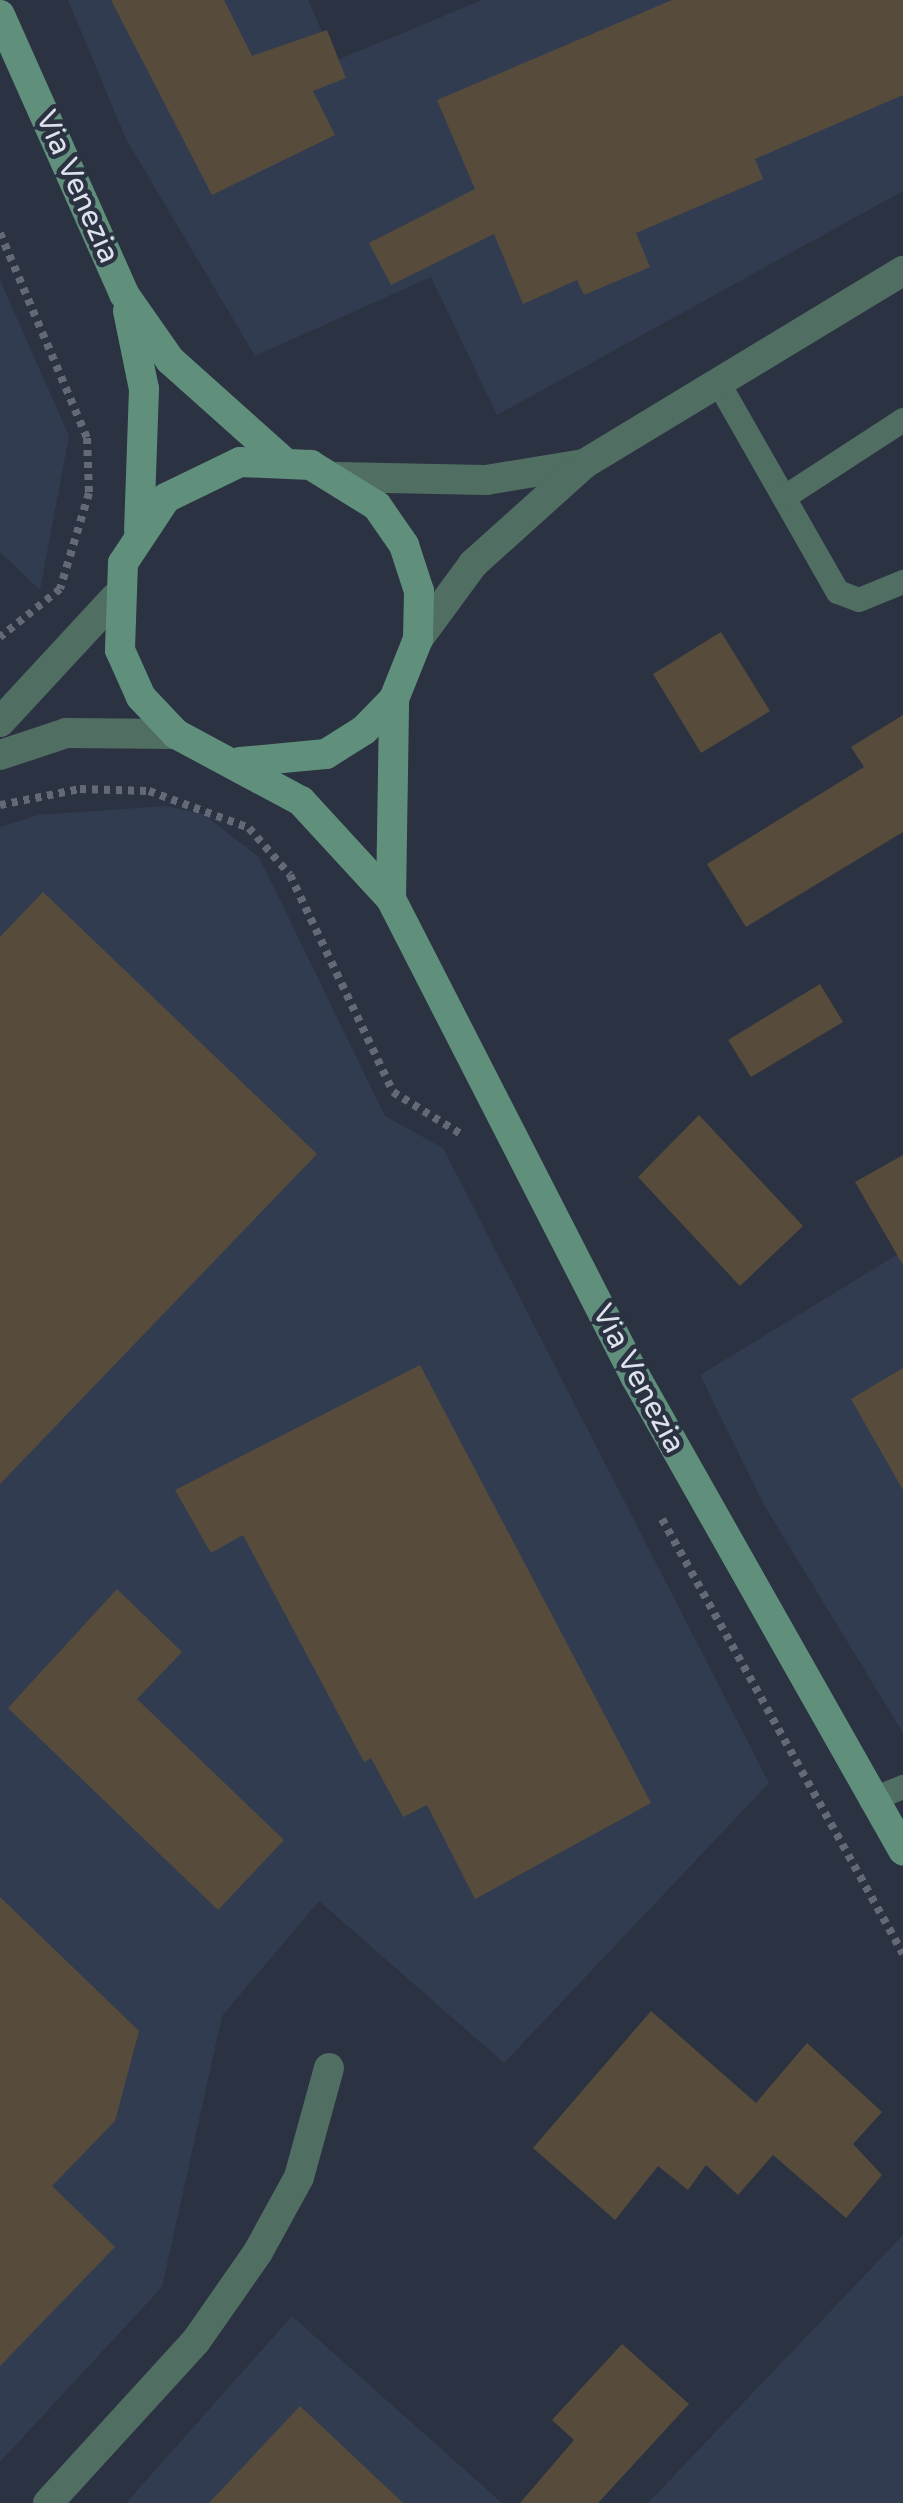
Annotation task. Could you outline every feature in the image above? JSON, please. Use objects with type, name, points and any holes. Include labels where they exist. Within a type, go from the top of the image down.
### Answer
[{"type":"main road","name":"Via Venezia","points":[[0,15],[124,294],[170,360],[282,460],[338,477],[376,506],[404,545],[419,591],[418,639],[394,699],[391,899]]},
{"type":"main road","name":"Via Venezia","points":[[124,294],[144,389],[139,530],[116,598],[120,650],[141,697],[176,734],[240,762],[331,828],[391,899],[635,1376],[903,1850]]},
{"type":"main road","name":"Via Venezia","points":[[139,530],[200,475],[282,460]]},
{"type":"main road","name":"Via Venezia","points":[[240,762],[326,754],[394,699]]},
{"type":"street","points":[[418,639],[472,564],[584,464],[903,271]]},
{"type":"street","points":[[338,477],[486,480],[584,464]]},
{"type":"street","points":[[0,722],[116,598]]},
{"type":"street","points":[[0,755],[66,734],[176,734]]},
{"type":"street","points":[[48,2503],[196,2341],[258,2252],[299,2177],[329,2068]]},
{"type":"lane","points":[[718,382],[838,592],[859,599],[903,582]]},
{"type":"lane","points":[[785,497],[903,420]]},
{"type":"lane","points":[[872,1800],[903,1786]]},
{"type":"path","points":[[0,233],[87,438],[89,493],[60,589],[0,637]]},
{"type":"path","points":[[0,805],[80,789],[149,791],[249,828],[290,875],[393,1092],[465,1136],[475,1156]]},
{"type":"path","points":[[656,1509],[903,1954]]},
{"type":"shaded area","points":[[68,0],[308,0],[335,61],[482,0],[903,0],[903,191],[497,415],[431,277],[255,356],[126,139]]},
{"type":"shaded area","points":[[0,280],[69,436],[40,590],[0,552]]},
{"type":"shaded area","points":[[165,806],[203,814],[259,857],[385,1116],[443,1148],[769,1783],[504,2063],[319,1901],[222,2016],[162,2287],[0,2462],[0,827],[38,815]]},
{"type":"shaded area","points":[[903,1251],[903,1733],[764,1505],[700,1375]]},
{"type":"shaded area","points":[[903,2235],[903,2503],[648,2503]]},
{"type":"shaded area","points":[[292,2316],[502,2503],[126,2503]]},
{"type":"building","points":[[111,0],[224,0],[252,56],[327,30],[346,78],[313,91],[335,135],[212,195]]},
{"type":"building","points":[[672,0],[903,0],[903,95],[755,159],[763,179],[636,233],[650,267],[584,295],[577,280],[523,304],[494,234],[391,285],[369,243],[475,189],[437,100]]},
{"type":"building","points":[[721,632],[770,711],[701,753],[653,674]]},
{"type":"building","points":[[903,715],[903,832],[746,927],[707,864],[864,767],[851,747]]},
{"type":"building","points":[[43,892],[317,1154],[0,1484],[0,937]]},
{"type":"building","points":[[820,984],[843,1022],[751,1077],[728,1040]]},
{"type":"building","points":[[699,1115],[803,1226],[740,1286],[638,1177]]},
{"type":"building","points":[[903,1155],[903,1265],[855,1182]]},
{"type":"building","points":[[420,1365],[651,1803],[475,1899],[427,1805],[403,1817],[371,1758],[364,1762],[243,1535],[211,1553],[175,1490]]},
{"type":"building","points":[[903,1368],[903,1490],[851,1399]]},
{"type":"building","points":[[117,1589],[182,1652],[137,1699],[284,1840],[218,1910],[8,1708]]},
{"type":"building","points":[[0,1897],[139,2031],[115,2121],[52,2186],[115,2247],[0,2366]]},
{"type":"building","points":[[651,2011],[756,2103],[807,2043],[882,2112],[853,2144],[882,2175],[846,2218],[773,2155],[738,2195],[706,2165],[688,2190],[658,2166],[615,2220],[533,2148]]},
{"type":"building","points":[[622,2344],[689,2404],[598,2503],[520,2503],[574,2440],[552,2420]]},
{"type":"building","points":[[300,2406],[403,2503],[209,2503]]}]
